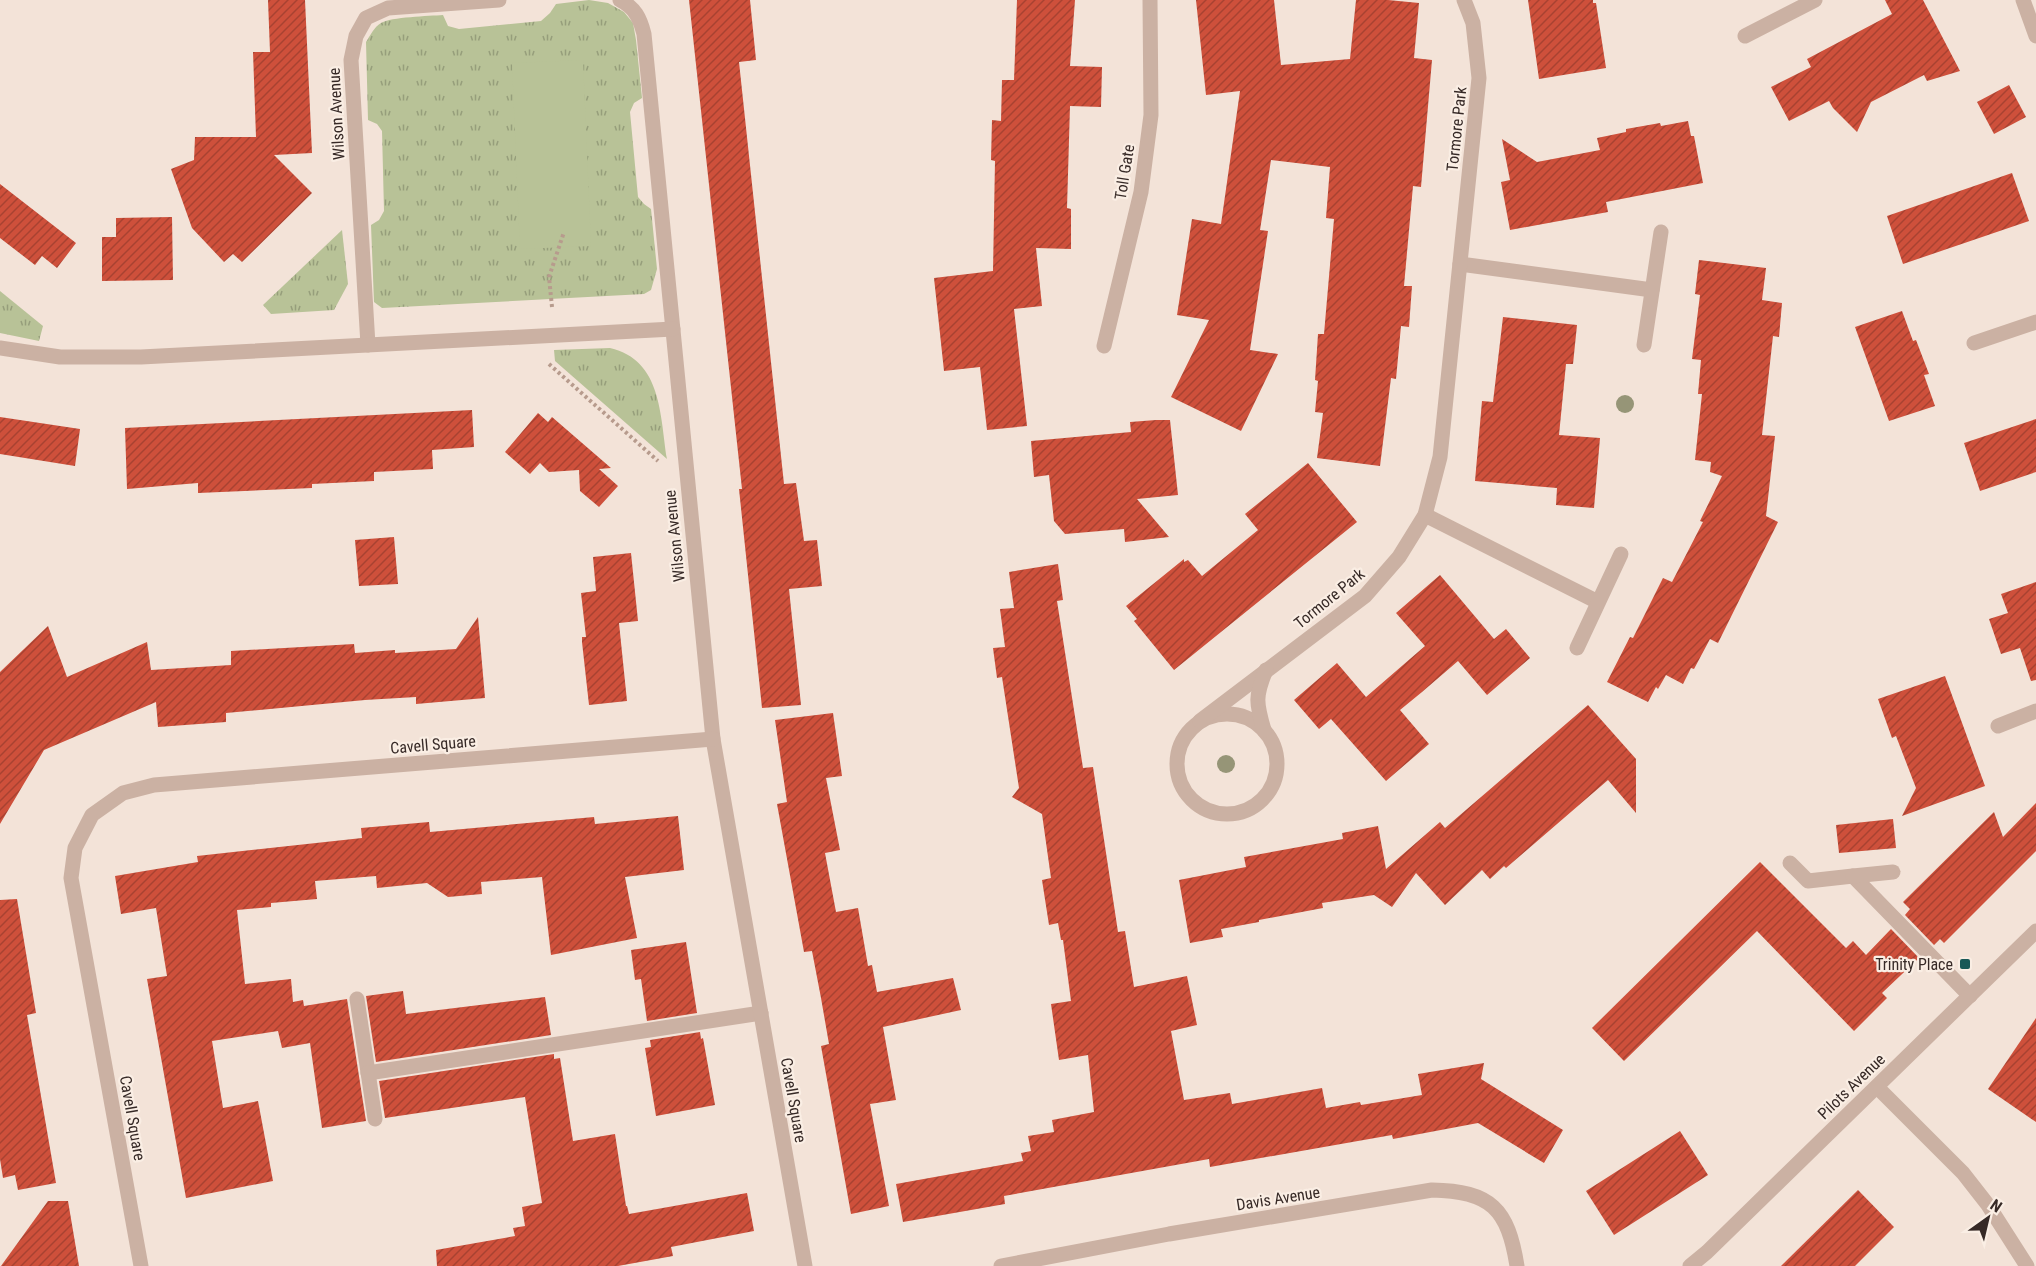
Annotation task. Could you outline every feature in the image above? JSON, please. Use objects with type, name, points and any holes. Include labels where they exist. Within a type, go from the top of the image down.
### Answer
[{"type":"street","name":"Wilson Avenue","points":[[368,345],[351,60],[356,36],[366,18],[388,8],[499,0]]},
{"type":"street","name":"Toll Gate","points":[[1104,346],[1141,192],[1151,115],[1150,0]]},
{"type":"street","name":"Tormore Park","points":[[1266,670],[1258,689],[1257,706],[1264,730],[1274,745],[1278,762],[1275,779],[1267,795],[1254,807],[1237,814],[1220,814],[1203,809],[1189,798],[1180,782],[1176,765],[1178,748],[1186,732],[1266,670],[1365,596],[1400,557],[1425,515],[1440,457],[1479,78],[1473,23],[1464,0]]},
{"type":"street","points":[[1745,36],[1815,0]]},
{"type":"street","points":[[2023,0],[2036,36]]},
{"type":"street","name":"Wilson Avenue","points":[[628,2],[640,18],[644,34],[713,739]]},
{"type":"street","points":[[1644,345],[1661,232]]},
{"type":"street","points":[[1460,264],[1652,290]]},
{"type":"street","points":[[1974,343],[2036,322]]},
{"type":"street","points":[[0,348],[60,357],[129,357],[673,329]]},
{"type":"street","points":[[1425,515],[1598,602]]},
{"type":"street","points":[[1577,648],[1622,554]]},
{"type":"street","points":[[1998,726],[2036,711]]},
{"type":"street","points":[[1200,721],[1216,714],[1234,713],[1251,719],[1264,730]]},
{"type":"street","name":"Cavell Square","points":[[141,1266],[71,878],[75,848],[92,815],[123,793],[154,785],[713,739],[805,1266]]},
{"type":"street","points":[[1790,863],[1808,881],[1893,872]]},
{"type":"street","points":[[1853,876],[1970,996]]},
{"type":"street","name":"Pilots Avenue","points":[[1690,1266],[2036,931]]},
{"type":"street","points":[[357,999],[375,1119]]},
{"type":"street","points":[[368,1073],[761,1013]]},
{"type":"street","points":[[1877,1087],[1963,1173],[1988,1205],[2027,1266]]},
{"type":"street","name":"Davis Avenue","points":[[1000,1266],[1169,1234],[1432,1190],[1458,1191],[1485,1199],[1504,1219],[1514,1245],[1517,1266]]},
{"type":"path","points":[[555,335],[549,277],[564,232]]},
{"type":"path","points":[[519,336],[687,488]]},
{"type":"green space","points":[[589,0],[608,3],[624,12],[633,23],[642,98],[634,103],[630,112],[638,197],[651,209],[657,269],[651,290],[644,294],[382,308],[374,302],[371,225],[379,220],[384,211],[382,131],[377,124],[368,120],[366,42],[372,32],[386,21],[420,16],[443,15],[448,26],[459,29],[541,21],[556,4]]},
{"type":"green space","points":[[583,60],[591,246],[520,249],[512,63]]},
{"type":"green space","points":[[342,230],[348,284],[334,310],[271,314],[263,305]]},
{"type":"green space","points":[[0,291],[43,326],[39,341],[0,333]]},
{"type":"green space","points":[[610,348],[627,354],[640,364],[649,377],[660,408],[667,459],[555,361],[554,350]]},
{"type":"building","points":[[268,0],[305,0],[312,153],[274,155],[312,193],[242,262],[233,254],[224,262],[192,228],[171,169],[194,160],[195,137],[256,137],[253,52],[270,52]]},
{"type":"building","points":[[689,0],[750,0],[756,60],[739,62],[784,484],[796,483],[804,541],[817,540],[822,586],[789,589],[801,705],[762,708],[739,489],[742,489]]},
{"type":"building","points":[[1017,0],[1075,0],[1070,66],[1102,67],[1101,107],[1070,106],[1067,208],[1071,209],[1071,249],[1036,248],[1042,306],[1014,309],[1027,426],[987,430],[980,367],[944,371],[934,278],[993,271],[995,161],[991,160],[992,120],[1001,121],[1002,80],[1014,80]]},
{"type":"building","points":[[1196,0],[1274,0],[1281,65],[1350,59],[1356,0],[1419,3],[1414,58],[1432,60],[1421,187],[1413,186],[1404,286],[1412,286],[1409,327],[1401,326],[1396,379],[1391,378],[1380,466],[1317,458],[1323,413],[1315,412],[1318,381],[1315,380],[1318,334],[1324,334],[1334,219],[1326,218],[1330,167],[1271,160],[1260,230],[1268,231],[1250,350],[1278,354],[1241,431],[1171,397],[1209,320],[1177,315],[1192,219],[1221,224],[1240,91],[1206,95]]},
{"type":"building","points":[[1528,0],[1593,0],[1593,3],[1596,3],[1606,68],[1539,79]]},
{"type":"building","points":[[1885,0],[1923,0],[1960,71],[1927,81],[1924,75],[1871,102],[1857,132],[1829,101],[1789,121],[1771,87],[1811,67],[1807,59],[1892,14]]},
{"type":"building","points":[[2009,85],[2026,117],[1994,134],[1977,102]]},
{"type":"building","points":[[1688,121],[1691,136],[1694,136],[1703,183],[1606,202],[1608,212],[1510,230],[1501,182],[1510,180],[1502,139],[1537,162],[1600,150],[1597,138],[1626,132],[1626,129]]},
{"type":"building","points":[[2012,173],[2029,221],[1903,264],[1887,216]]},
{"type":"building","points":[[0,184],[76,243],[57,268],[42,256],[35,265],[0,238]]},
{"type":"building","points":[[172,217],[173,280],[102,281],[102,237],[116,237],[116,218]]},
{"type":"building","points":[[1699,260],[1766,268],[1762,300],[1782,303],[1779,337],[1773,336],[1762,435],[1775,436],[1766,516],[1778,522],[1718,643],[1710,639],[1683,684],[1666,675],[1648,702],[1607,682],[1630,637],[1633,638],[1663,578],[1672,582],[1703,522],[1700,521],[1722,476],[1710,472],[1711,462],[1695,460],[1702,394],[1698,394],[1701,360],[1692,359],[1700,295],[1695,294]]},
{"type":"building","points":[[1902,311],[1929,374],[1924,375],[1935,406],[1889,421],[1855,327]]},
{"type":"building","points":[[1503,317],[1577,325],[1573,364],[1566,364],[1559,435],[1600,438],[1594,508],[1556,505],[1557,488],[1475,481],[1482,401],[1493,402]]},
{"type":"building","points":[[472,410],[474,447],[432,450],[433,469],[374,472],[374,481],[312,484],[312,488],[198,493],[198,483],[127,489],[125,428]]},
{"type":"building","points":[[538,413],[548,422],[552,417],[611,468],[599,469],[618,486],[599,507],[580,491],[579,470],[549,472],[540,463],[530,474],[505,452]]},
{"type":"building","points":[[0,417],[80,429],[75,466],[0,454]]},
{"type":"building","points":[[2036,419],[2036,472],[1980,491],[1964,443]]},
{"type":"building","points":[[1170,420],[1178,495],[1137,499],[1169,537],[1125,542],[1124,529],[1065,534],[1054,521],[1049,475],[1034,477],[1031,441],[1131,432],[1130,422]]},
{"type":"building","points":[[1308,463],[1357,522],[1174,670],[1134,621],[1137,619],[1126,606],[1184,559],[1184,562],[1188,560],[1202,576],[1258,530],[1245,514]]},
{"type":"building","points":[[394,537],[398,584],[359,586],[355,540]]},
{"type":"building","points":[[631,553],[638,621],[619,623],[627,701],[589,705],[582,642],[582,637],[586,637],[581,593],[596,591],[593,557]]},
{"type":"building","points":[[1058,564],[1063,600],[1057,601],[1083,768],[1093,767],[1118,932],[1125,931],[1134,987],[1187,976],[1197,1025],[1171,1031],[1184,1100],[1230,1093],[1232,1104],[1322,1088],[1326,1108],[1360,1102],[1361,1105],[1422,1095],[1418,1074],[1484,1063],[1481,1079],[1563,1130],[1544,1163],[1478,1123],[1393,1139],[1392,1135],[1210,1167],[1209,1159],[1004,1196],[1005,1204],[903,1222],[896,1184],[1023,1161],[1021,1153],[1031,1151],[1028,1136],[1054,1132],[1052,1120],[1094,1112],[1088,1055],[1059,1060],[1051,1004],[1071,1001],[1063,940],[1061,940],[1058,923],[1049,925],[1042,880],[1051,878],[1042,814],[1012,797],[1019,788],[1002,677],[997,678],[993,648],[1005,647],[1000,609],[1014,608],[1009,572]]},
{"type":"building","points":[[1440,575],[1494,639],[1506,629],[1530,658],[1487,695],[1458,661],[1400,710],[1429,744],[1386,781],[1331,719],[1319,729],[1294,700],[1337,663],[1366,697],[1425,646],[1396,613]]},
{"type":"building","points":[[2036,582],[2036,680],[2031,681],[2020,648],[2001,654],[1989,619],[2008,613],[2001,594]]},
{"type":"building","points":[[478,617],[485,698],[416,704],[416,697],[365,700],[226,713],[226,722],[158,727],[156,702],[44,750],[0,824],[0,672],[48,626],[67,677],[147,642],[151,670],[231,665],[231,651],[354,644],[355,653],[456,649]]},
{"type":"building","points":[[1945,676],[1985,786],[1902,816],[1916,788],[1896,736],[1892,738],[1878,699]]},
{"type":"building","points":[[1588,705],[1636,759],[1636,813],[1608,780],[1506,868],[1504,866],[1490,879],[1482,870],[1445,905],[1416,873],[1392,907],[1374,895],[1322,903],[1323,908],[1221,929],[1223,937],[1190,943],[1179,880],[1246,867],[1244,857],[1343,839],[1342,833],[1378,826],[1386,869],[1440,822],[1445,828]]},
{"type":"building","points":[[833,713],[842,776],[826,778],[840,850],[825,853],[836,912],[858,908],[868,966],[872,965],[877,992],[953,978],[961,1010],[883,1027],[896,1100],[870,1104],[889,1206],[851,1214],[821,1046],[829,1044],[821,998],[812,951],[804,952],[777,804],[787,802],[775,720]]},
{"type":"building","points":[[2036,803],[2036,851],[1944,943],[1940,939],[1934,945],[1905,915],[1910,909],[1903,902],[1994,812],[2003,837]]},
{"type":"building","points":[[678,816],[684,870],[625,877],[637,938],[551,955],[542,877],[481,882],[482,894],[448,897],[427,883],[377,888],[376,876],[315,881],[317,899],[271,903],[271,907],[237,910],[245,984],[291,979],[293,1002],[303,1000],[304,1006],[347,999],[366,1121],[322,1128],[310,1043],[282,1048],[278,1031],[212,1041],[223,1108],[258,1101],[273,1181],[186,1198],[147,979],[167,976],[156,908],[121,914],[115,876],[198,862],[197,856],[362,838],[361,828],[429,822],[430,832],[594,817],[595,824]]},
{"type":"building","points":[[1893,819],[1896,848],[1839,853],[1836,825]]},
{"type":"building","points":[[1760,862],[1846,948],[1853,941],[1866,955],[1891,929],[1919,958],[1882,993],[1887,998],[1854,1031],[1757,931],[1624,1061],[1592,1028]]},
{"type":"building","points":[[17,899],[36,1013],[27,1015],[56,1183],[18,1190],[15,1175],[3,1178],[0,1159],[0,900]]},
{"type":"building","points":[[686,942],[697,1013],[647,1021],[641,979],[635,980],[631,950]]},
{"type":"building","points":[[403,991],[406,1014],[545,997],[551,1035],[376,1062],[366,996]]},
{"type":"building","points":[[2036,1018],[2036,1122],[1988,1089]]},
{"type":"building","points":[[700,1032],[715,1105],[656,1116],[645,1048],[651,1047],[650,1040]]},
{"type":"building","points":[[554,1054],[554,1059],[560,1058],[573,1141],[615,1134],[629,1214],[747,1193],[754,1231],[671,1247],[673,1256],[618,1266],[437,1266],[436,1250],[515,1236],[513,1228],[525,1226],[522,1207],[542,1203],[525,1097],[385,1118],[379,1081]]},
{"type":"building","points":[[1680,1131],[1708,1175],[1614,1235],[1586,1191]]},
{"type":"building","points":[[1858,1190],[1894,1227],[1855,1266],[1781,1266]]},
{"type":"building","points":[[48,1201],[68,1201],[79,1266],[1,1266]]},
{"type":"place","name":"Trinity Place","points":[[1965,964]]}]
